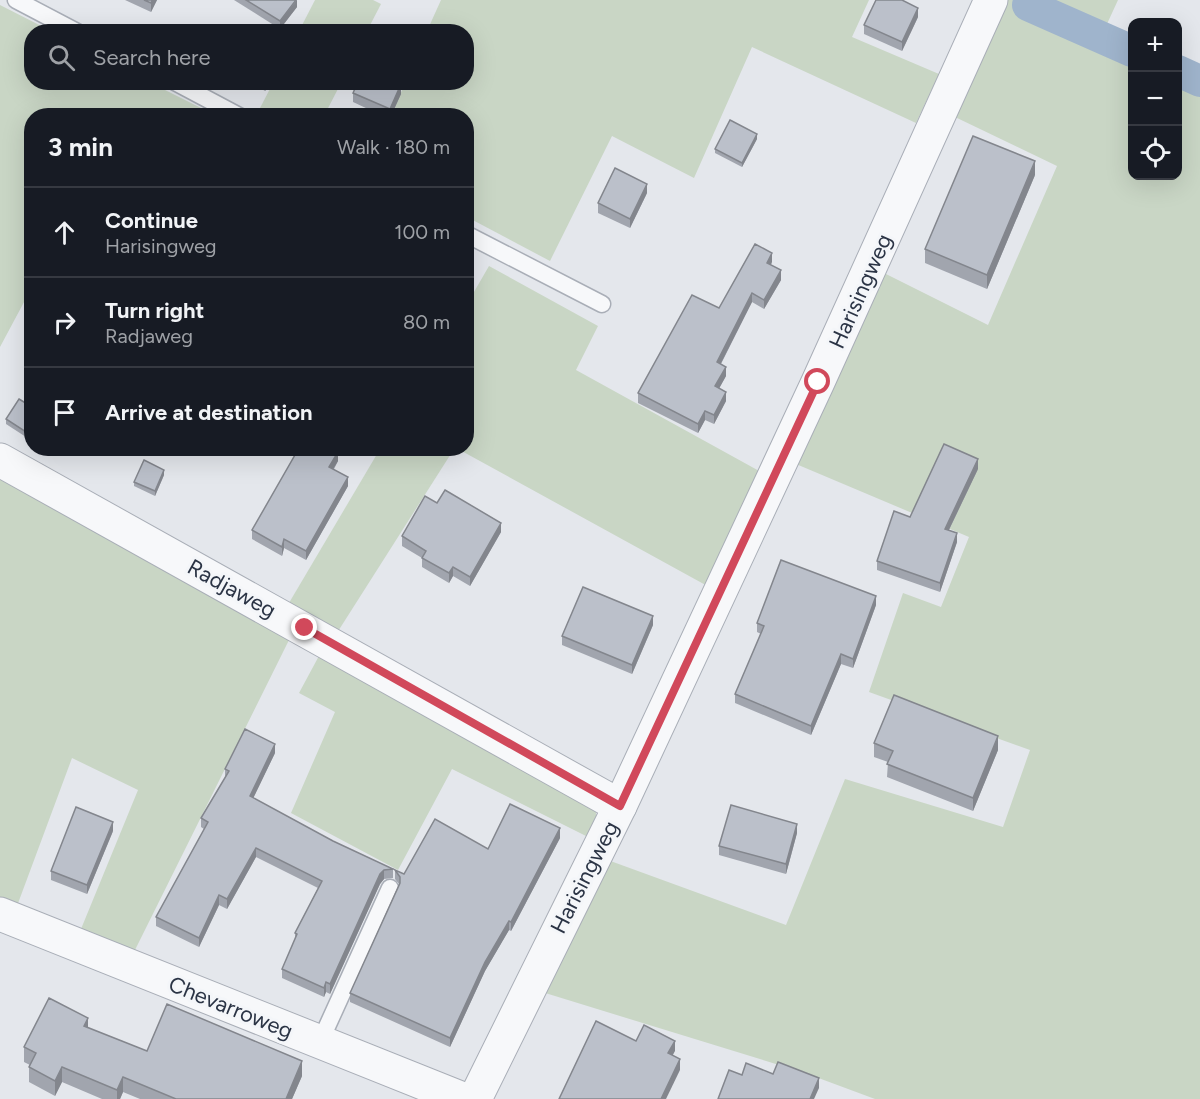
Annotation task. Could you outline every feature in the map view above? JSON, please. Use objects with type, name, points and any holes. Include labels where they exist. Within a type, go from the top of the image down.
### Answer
[{"type":"street","name":"Harisingweg","points":[[475,1099],[620,806],[818,382],[992,0]]},
{"type":"street","name":"Radjaweg","points":[[0,460],[620,806]]},
{"type":"street","name":"Chevarroweg","points":[[0,914],[463,1099]]},
{"type":"lane","points":[[16,0],[62,24]]},
{"type":"lane","points":[[190,90],[224,108]]},
{"type":"lane","points":[[474,238],[602,304]]},
{"type":"lane","points":[[320,1042],[390,888]]},
{"type":"green space","points":[[315,0],[373,0],[381,4],[371,24],[303,24]]},
{"type":"green space","points":[[441,0],[869,0],[852,37],[939,74],[916,123],[752,47],[694,178],[612,136],[550,261],[474,221],[474,108],[394,108],[402,90],[474,90],[474,24],[430,24]]},
{"type":"green space","points":[[1006,0],[1118,0],[1101,37],[1128,49],[1128,180],[1182,180],[1182,73],[1200,81],[1200,1099],[875,1099],[805,1073],[542,992],[605,859],[786,925],[845,779],[1003,827],[1030,750],[869,692],[903,593],[941,607],[969,537],[796,464],[882,272],[988,325],[1057,166],[955,117]]},
{"type":"green space","points":[[0,5],[37,24],[24,24],[24,90],[165,90],[201,108],[24,108],[24,302],[0,347]]},
{"type":"green space","points":[[270,90],[337,90],[328,108],[260,108]]},
{"type":"green space","points":[[489,266],[598,326],[576,370],[761,472],[711,588],[471,456],[474,456],[474,292]]},
{"type":"green space","points":[[376,456],[450,456],[335,636],[286,608]]},
{"type":"green space","points":[[0,473],[291,636],[134,952],[81,929],[138,790],[72,758],[17,906],[0,900]]},
{"type":"green space","points":[[320,654],[596,802],[596,818],[590,838],[452,769],[398,870],[291,813],[335,712],[299,693]]},
{"type":"building","points":[[246,0],[296,0],[280,21]]},
{"type":"building","points":[[876,0],[902,0],[918,8],[902,42],[864,25]]},
{"type":"building","points":[[354,90],[398,90],[390,108],[353,93]]},
{"type":"building","points":[[730,120],[757,134],[742,163],[715,149]]},
{"type":"building","points":[[973,136],[1035,161],[987,275],[925,249]]},
{"type":"building","points":[[615,168],[647,184],[630,219],[598,203]]},
{"type":"building","points":[[755,244],[772,253],[767,263],[781,270],[764,300],[752,293],[717,362],[726,367],[715,386],[726,392],[714,415],[705,411],[698,424],[638,393],[692,295],[719,308]]},
{"type":"building","points":[[19,399],[24,402],[24,431],[6,419]]},
{"type":"building","points":[[944,444],[978,459],[945,529],[957,533],[940,583],[877,561],[894,511],[910,517]]},
{"type":"building","points":[[294,456],[336,456],[329,467],[348,477],[306,551],[284,539],[282,547],[252,530]]},
{"type":"building","points":[[144,460],[164,470],[155,491],[134,482]]},
{"type":"building","points":[[445,490],[501,523],[470,577],[453,567],[449,573],[422,558],[426,551],[402,536],[425,496],[437,503]]},
{"type":"building","points":[[781,560],[876,596],[853,659],[841,654],[811,726],[735,694],[764,626],[757,623]]},
{"type":"building","points":[[583,587],[653,616],[632,665],[562,636]]},
{"type":"building","points":[[894,695],[998,736],[973,798],[887,764],[893,751],[874,743]]},
{"type":"building","points":[[245,729],[275,744],[250,796],[333,841],[393,869],[384,870],[380,874],[330,984],[326,982],[324,988],[282,969],[297,934],[295,933],[322,881],[256,848],[227,899],[219,895],[199,938],[156,917],[208,822],[201,818],[229,771],[225,769]]},
{"type":"building","points":[[510,804],[560,828],[511,922],[509,921],[485,962],[450,1038],[350,993],[400,883],[400,877],[395,870],[404,874],[435,819],[488,849]]},
{"type":"building","points":[[731,805],[797,824],[786,864],[719,846]]},
{"type":"building","points":[[76,807],[113,822],[87,885],[51,871]]},
{"type":"building","points":[[49,998],[88,1018],[84,1026],[147,1051],[167,1004],[302,1061],[286,1099],[176,1099],[123,1077],[117,1090],[62,1067],[55,1081],[29,1067],[36,1053],[24,1047]]},
{"type":"building","points":[[596,1021],[636,1041],[644,1025],[675,1041],[668,1053],[680,1059],[661,1099],[559,1099]]},
{"type":"building","points":[[778,1062],[819,1078],[810,1099],[718,1099],[729,1070],[742,1075],[746,1063],[773,1074]]},
{"type":"waterway","points":[[1028,5],[1128,49]]},
{"type":"waterway","points":[[1180,72],[1200,81]]},
{"type":"route","points":[[305,628],[620,806],[818,382]]}]
